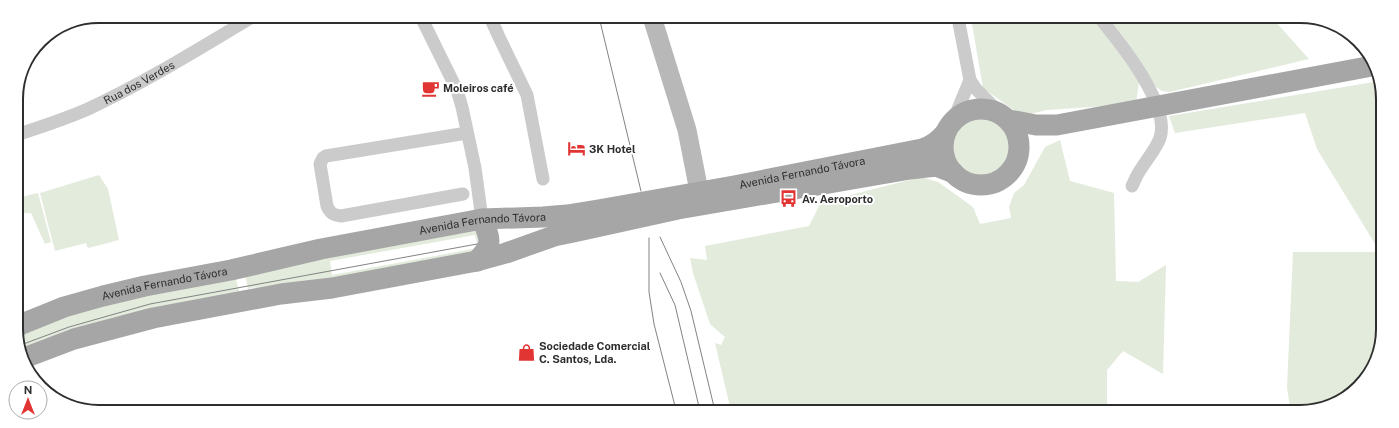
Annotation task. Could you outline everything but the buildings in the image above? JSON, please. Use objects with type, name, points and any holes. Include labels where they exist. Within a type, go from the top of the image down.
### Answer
[{"type":"main road","points":[[654,23],[687,130],[700,198]]},
{"type":"main road","points":[[1004,116],[1016,130],[1020,143],[1019,156],[1014,167],[1005,177],[994,183],[981,185],[968,183],[957,177],[949,168],[944,156],[943,144],[949,126],[962,113],[974,109],[987,109],[1004,116],[1036,125],[1057,124],[1368,67]]},
{"type":"main road","points":[[1019,156],[1030,145],[1057,124]]},
{"type":"main road","name":"Avenida Fernando Távora","points":[[28,356],[74,339],[153,318],[281,294],[332,288],[477,261],[560,235],[678,209],[700,198],[811,171],[922,149],[931,146],[941,139],[949,126]]},
{"type":"main road","name":"Avenida Fernando Távora","points":[[23,324],[64,307],[145,286],[231,270],[321,249],[482,219],[567,215],[936,166],[954,173]]},
{"type":"main road","points":[[477,261],[487,250],[489,244],[487,230],[482,219]]},
{"type":"street","name":"Rua dos Verdes","points":[[23,133],[88,109],[146,79],[242,23]]},
{"type":"street","points":[[424,23],[457,90],[476,175],[482,219]]},
{"type":"street","points":[[493,23],[527,95],[543,179]]},
{"type":"street","points":[[959,23],[970,80],[976,89],[1004,116]]},
{"type":"street","points":[[1104,23],[1146,82],[1157,105],[1162,125],[1160,138],[1132,186]]},
{"type":"street","points":[[949,126],[970,80]]},
{"type":"street","points":[[463,194],[341,216],[334,215],[330,212],[327,206],[320,164],[322,158],[326,156],[467,133]]},
{"type":"green space","points":[[972,23],[1098,23],[1139,82],[1136,104],[1047,110],[1022,116],[983,88]]},
{"type":"green space","points":[[1112,23],[1277,23],[1309,59],[1170,92],[1162,91],[1156,87],[1124,38]]},
{"type":"green space","points":[[1374,82],[1376,99],[1376,245],[1317,149],[1305,113],[1175,133],[1169,116]]},
{"type":"green space","points":[[983,117],[999,122],[1004,126],[1008,131],[1013,147],[1008,163],[1004,168],[999,172],[983,177],[967,172],[962,168],[958,163],[953,147],[958,131],[962,126],[967,122]]},
{"type":"green space","points":[[1060,140],[1070,181],[1114,193],[1116,281],[1138,282],[1166,265],[1163,374],[1123,351],[1107,370],[1107,405],[730,405],[715,343],[721,345],[725,337],[710,324],[693,273],[690,258],[707,260],[705,246],[809,226],[819,206],[827,201],[921,177],[938,182],[973,207],[980,224],[1011,218],[1009,207],[1014,193],[1024,185],[1045,147]]},
{"type":"green space","points":[[99,175],[108,189],[119,240],[88,248],[86,243],[55,251],[40,193]]},
{"type":"green space","points":[[38,193],[51,242],[45,244],[31,213],[23,213],[23,197]]},
{"type":"green space","points":[[465,228],[473,229],[481,233],[485,243],[478,254],[333,281],[256,292],[255,287],[248,289],[245,274],[320,255]],"holes":[[[475,235],[478,248],[332,275],[330,261]]]},
{"type":"green space","points":[[1293,252],[1376,252],[1376,329],[1370,358],[1366,367],[1350,386],[1333,397],[1315,404],[1290,405],[1287,388]]},
{"type":"green space","points":[[236,279],[240,295],[26,351],[24,344],[23,329],[121,298]]},
{"type":"tram line","points":[[600,23],[641,191]]},
{"type":"tram line","points":[[660,237],[681,282],[691,311],[714,405]]},
{"type":"tram line","points":[[649,238],[649,292],[654,324],[675,405]]},
{"type":"tram line","points":[[24,344],[69,327],[150,304],[477,244]]},
{"type":"tram line","points":[[660,273],[675,305],[699,405]]},
{"type":"place","name":"Moleiros café","points":[[430,88]]},
{"type":"place","name":"3K Hotel","points":[[576,149]]},
{"type":"place","name":"Av. Aeroporto","points":[[789,199]]},
{"type":"place","name":"Sociedade Comercial C. Santos, Lda.","points":[[526,352]]}]
